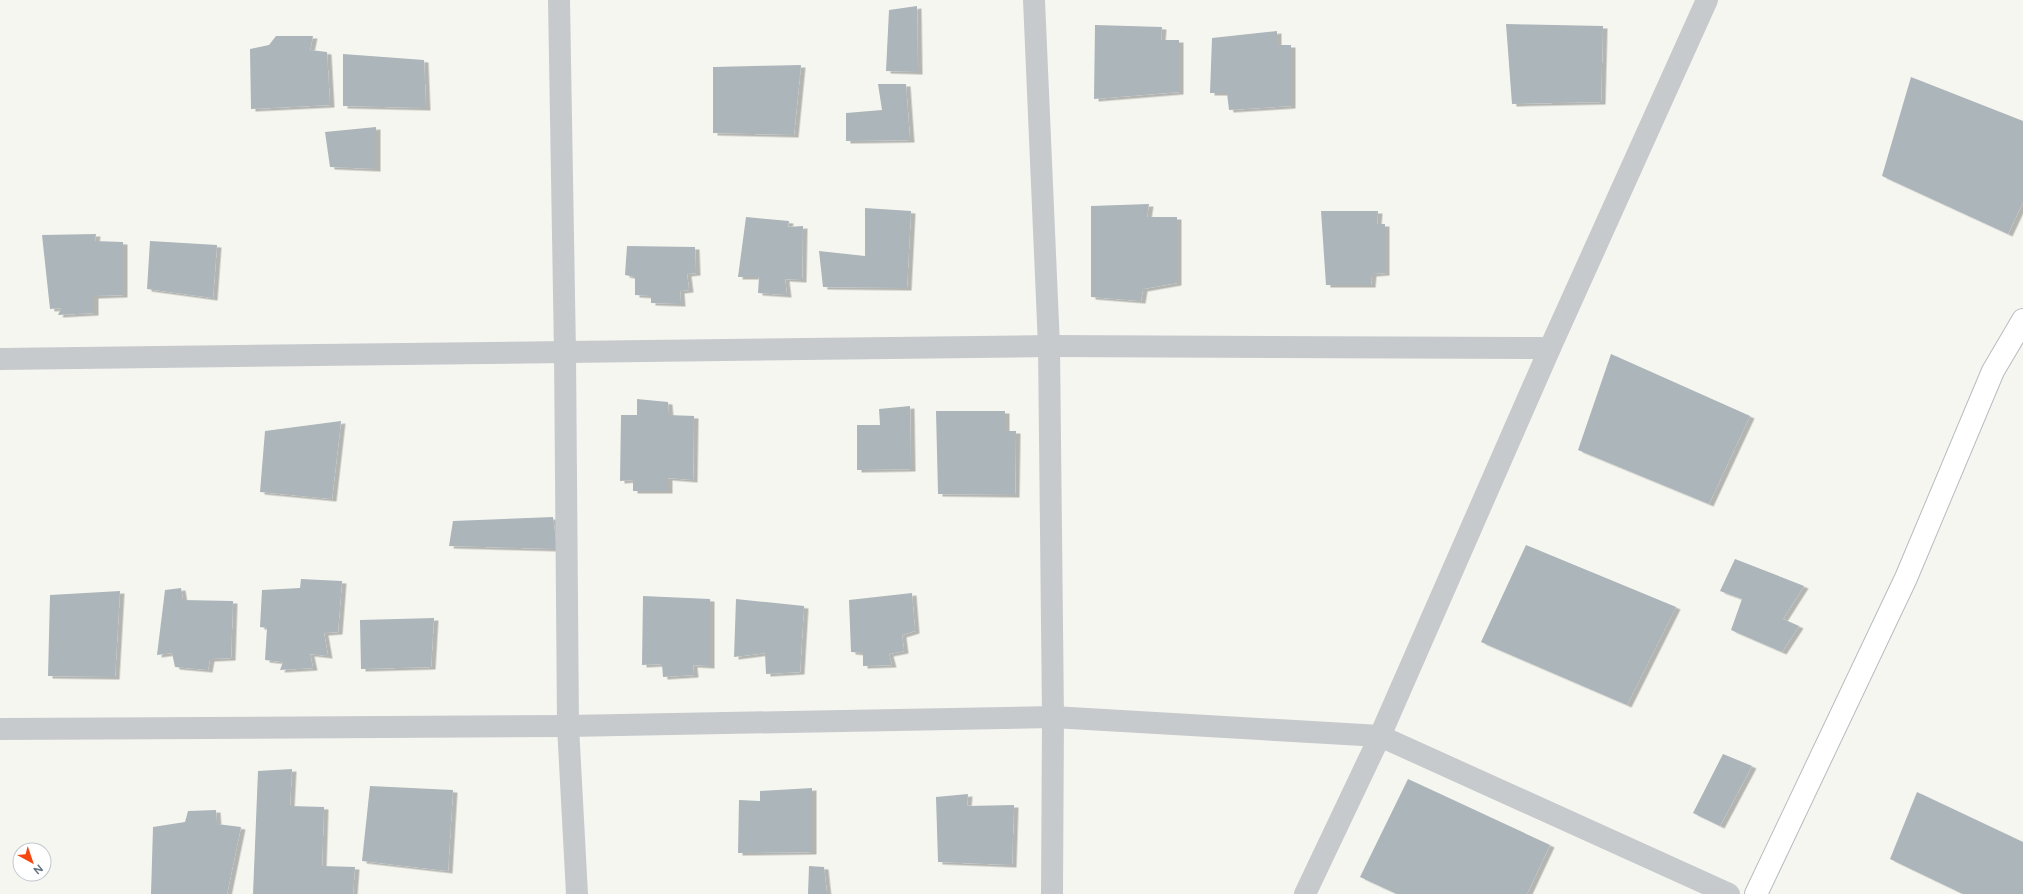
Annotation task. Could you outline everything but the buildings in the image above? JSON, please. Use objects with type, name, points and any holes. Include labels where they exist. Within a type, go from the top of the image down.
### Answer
[{"type":"main road","points":[[1756,894],[1906,578],[1993,371],[2023,320]]},
{"type":"street","points":[[559,0],[565,352],[568,726],[577,894]]},
{"type":"street","points":[[1034,0],[1048,346],[1053,717],[1052,894]]},
{"type":"street","points":[[1305,894],[1380,736],[1550,348],[1707,0]]},
{"type":"street","points":[[0,359],[1048,346],[1550,348]]},
{"type":"street","points":[[0,729],[568,726],[1053,717],[1380,736],[1729,894]]}]
